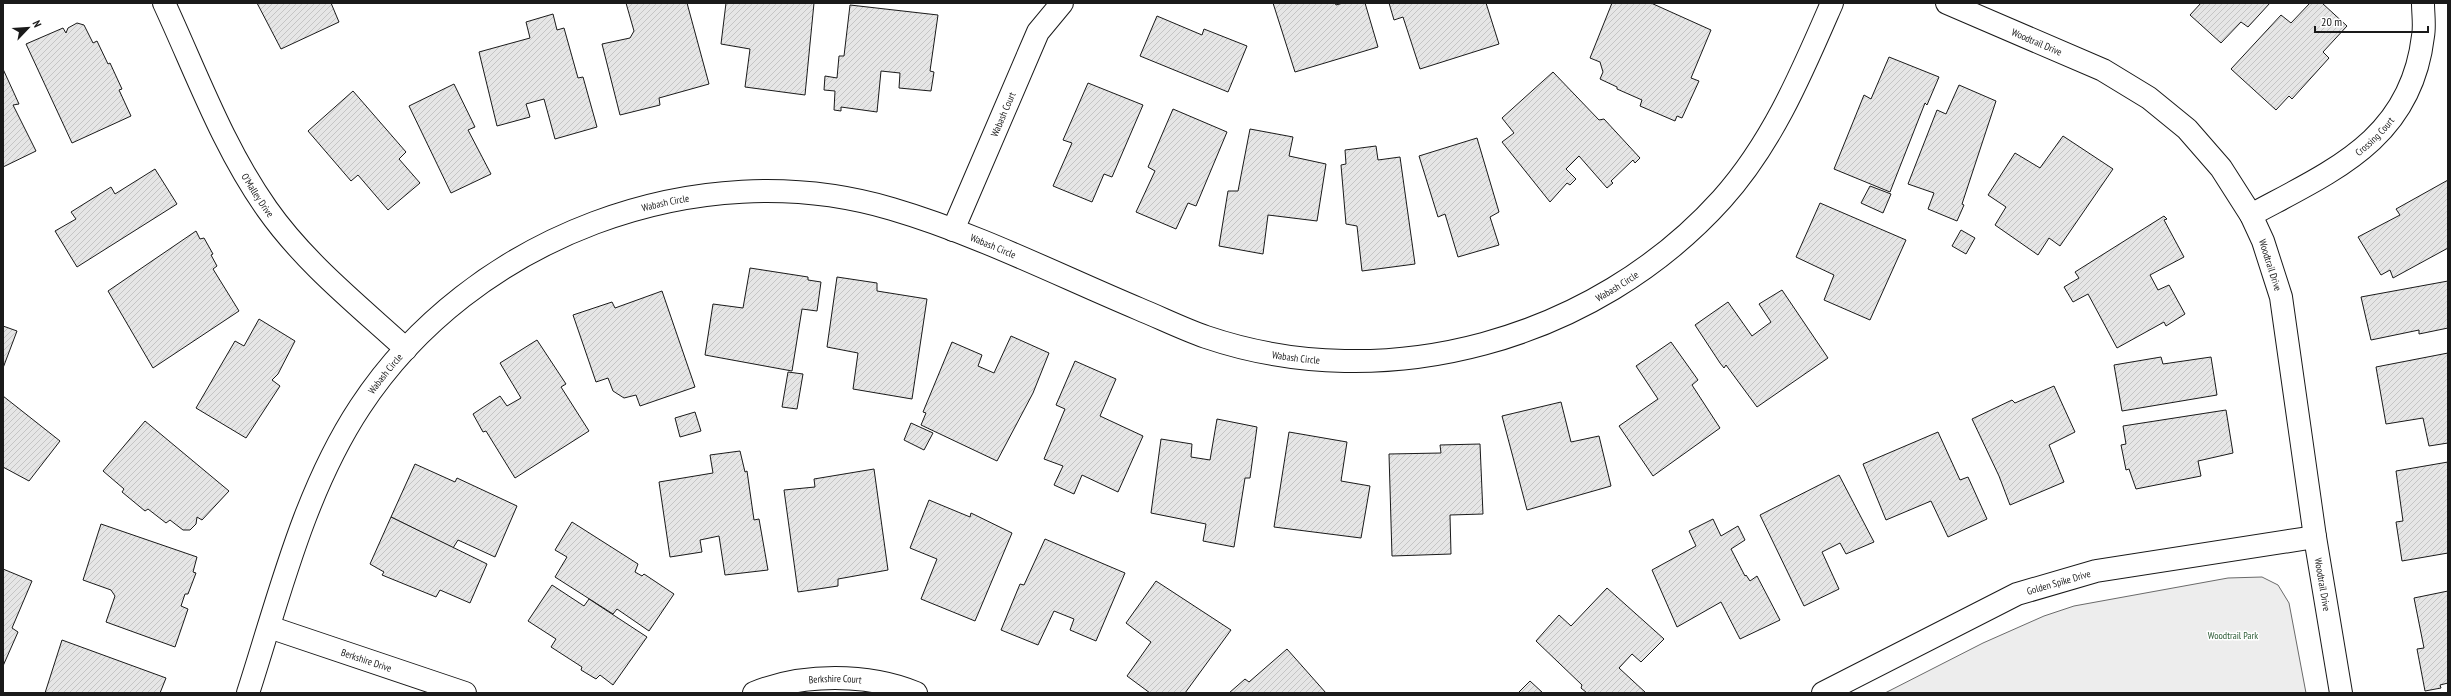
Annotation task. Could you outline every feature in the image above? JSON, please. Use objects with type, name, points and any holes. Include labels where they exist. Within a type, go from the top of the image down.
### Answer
[{"type":"street","name":"O'Malley Drive","points":[[164,3],[232,150],[267,209],[310,261],[406,349]]},
{"type":"street","name":"Wabash Court","points":[[952,230],[1038,32],[1062,3]]},
{"type":"street","name":"Wabash Circle","points":[[248,693],[305,521],[327,467],[361,406],[406,349],[443,312],[498,270],[560,236],[622,213],[689,197],[754,192],[820,195],[889,208],[952,230],[1206,337],[1276,354],[1342,361],[1417,358],[1484,345],[1551,322],[1609,292],[1669,250],[1722,198],[1768,137],[1800,79],[1832,3]]},
{"type":"street","name":"Woodtrail Drive","points":[[1947,3],[2103,70],[2149,98],[2187,129],[2221,168],[2251,215],[2263,241],[2281,297],[2315,537],[2341,693]]},
{"type":"street","name":"Crossing Court","points":[[2251,215],[2335,170],[2364,149],[2391,120],[2414,79],[2424,36],[2423,3]]},
{"type":"street","name":"Golden Spike Drive","points":[[1823,693],[2017,594],[2096,571],[2315,537]]},
{"type":"street","name":"Berkshire Drive","points":[[269,627],[465,693]]},
{"type":"street","name":"Berkshire Court","points":[[754,693],[808,680],[854,679],[904,688],[916,693]]},
{"type":"shaded area","name":"Woodtrail Park","points":[[2262,577],[2278,585],[2289,603],[2306,693],[1885,693],[1983,643],[2044,616],[2074,606],[2228,578]]},
{"type":"building","points":[[257,3],[331,3],[339,22],[281,49]]},
{"type":"building","points":[[626,3],[687,3],[709,84],[659,98],[660,105],[620,115],[602,44],[630,38],[634,31]]},
{"type":"building","points":[[726,3],[814,3],[805,95],[745,87],[750,49],[721,44]]},
{"type":"building","points":[[1273,3],[1335,3],[1336,5],[1343,3],[1365,3],[1378,47],[1295,72]]},
{"type":"building","points":[[1389,3],[1486,3],[1499,44],[1420,69],[1403,17],[1394,20]]},
{"type":"building","points":[[1612,3],[1651,3],[1711,30],[1691,78],[1699,81],[1682,118],[1677,116],[1675,121],[1640,106],[1642,100],[1617,89],[1617,87],[1600,79],[1603,72],[1600,62],[1590,58]]},
{"type":"building","points":[[2201,3],[2270,3],[2248,27],[2241,22],[2221,43],[2190,15]]},
{"type":"building","points":[[2310,3],[2322,3],[2347,26],[2323,52],[2329,58],[2292,99],[2289,96],[2276,110],[2231,69],[2281,15],[2291,23]]},
{"type":"building","points":[[850,5],[938,15],[930,71],[934,72],[931,91],[899,88],[900,73],[881,71],[877,112],[841,107],[841,111],[834,110],[835,91],[824,90],[825,76],[837,78],[839,56],[844,56]]},
{"type":"building","points":[[553,14],[557,30],[564,28],[578,78],[583,77],[597,127],[555,139],[544,99],[526,104],[530,117],[497,126],[479,52],[530,38],[526,22]]},
{"type":"building","points":[[1157,16],[1202,35],[1204,29],[1247,46],[1228,92],[1140,56]]},
{"type":"building","points":[[77,23],[84,25],[93,43],[97,41],[108,64],[110,63],[122,89],[119,90],[131,116],[72,143],[26,44],[63,28],[66,33],[68,28]]},
{"type":"building","points":[[1889,57],[1939,77],[1927,105],[1925,103],[1890,192],[1834,169],[1864,95],[1871,99]]},
{"type":"building","points":[[3,69],[19,104],[13,105],[36,151],[3,167]]},
{"type":"building","points":[[1553,72],[1599,120],[1604,119],[1640,158],[1635,163],[1633,160],[1611,181],[1613,183],[1607,188],[1579,156],[1566,169],[1576,179],[1570,185],[1567,183],[1550,202],[1502,142],[1514,133],[1502,118]]},
{"type":"building","points":[[1088,83],[1143,105],[1112,177],[1104,174],[1092,202],[1053,186],[1072,143],[1063,140]]},
{"type":"building","points":[[454,84],[475,127],[468,130],[491,174],[451,193],[409,106]]},
{"type":"building","points":[[1959,85],[1996,101],[1962,204],[1964,205],[1957,221],[1928,209],[1934,193],[1908,184],[1937,110],[1946,114]]},
{"type":"building","points":[[353,91],[406,152],[399,159],[420,183],[388,210],[358,175],[351,181],[308,131]]},
{"type":"building","points":[[1173,109],[1227,132],[1196,206],[1188,203],[1176,229],[1136,212],[1155,171],[1148,167]]},
{"type":"building","points":[[1250,129],[1293,137],[1289,156],[1326,164],[1317,221],[1268,215],[1263,254],[1219,246],[1228,191],[1238,191]]},
{"type":"building","points":[[2063,136],[2113,169],[2060,246],[2049,238],[2038,255],[1995,225],[2006,207],[1988,195],[2015,153],[2040,168]]},
{"type":"building","points":[[1477,138],[1499,212],[1490,217],[1499,245],[1458,257],[1445,214],[1438,217],[1419,156]]},
{"type":"building","points":[[1376,146],[1378,160],[1400,157],[1415,264],[1362,271],[1357,226],[1346,224],[1341,165],[1346,164],[1345,150]]},
{"type":"building","points":[[155,169],[177,204],[77,267],[55,231],[76,219],[71,212],[111,187],[115,194]]},
{"type":"building","points":[[2448,180],[2448,248],[2393,278],[2390,270],[2381,275],[2358,237],[2400,215],[2396,209]]},
{"type":"building","points":[[1870,186],[1891,194],[1883,213],[1861,203]]},
{"type":"building","points":[[1820,203],[1906,240],[1870,320],[1824,300],[1834,275],[1796,257]]},
{"type":"building","points":[[2164,216],[2167,219],[2164,220],[2184,257],[2150,275],[2158,290],[2169,285],[2185,314],[2166,326],[2164,322],[2117,348],[2088,294],[2073,302],[2064,287],[2079,278],[2075,272]]},
{"type":"building","points":[[1961,230],[1975,238],[1966,254],[1952,246]]},
{"type":"building","points":[[196,231],[200,239],[204,238],[213,254],[211,255],[217,266],[213,269],[239,311],[153,368],[108,291]]},
{"type":"building","points":[[750,268],[808,277],[808,280],[821,282],[817,311],[802,309],[792,371],[705,355],[713,304],[743,308]]},
{"type":"building","points":[[837,277],[877,283],[877,291],[927,299],[912,399],[853,389],[858,353],[827,347]]},
{"type":"building","points":[[2448,281],[2448,328],[2419,334],[2419,330],[2371,340],[2361,297]]},
{"type":"building","points":[[1782,290],[1828,358],[1757,407],[1726,365],[1724,368],[1720,363],[1695,325],[1728,302],[1752,336],[1771,322],[1759,304]]},
{"type":"building","points":[[662,291],[695,387],[640,406],[636,395],[624,398],[613,391],[608,378],[596,382],[573,315],[612,302],[615,308]]},
{"type":"building","points":[[259,319],[295,341],[278,374],[272,380],[280,386],[246,438],[196,408],[235,341],[244,346]]},
{"type":"building","points":[[3,326],[17,331],[3,368]]},
{"type":"building","points":[[1011,336],[1049,353],[1033,393],[997,461],[921,425],[926,413],[923,412],[952,342],[982,355],[978,366],[994,373]]},
{"type":"building","points":[[537,340],[566,384],[561,387],[589,431],[515,478],[486,431],[483,432],[473,414],[500,396],[507,406],[521,398],[500,363]]},
{"type":"building","points":[[1671,342],[1698,380],[1692,385],[1720,428],[1653,476],[1619,426],[1658,399],[1636,366]]},
{"type":"building","points":[[2448,353],[2448,443],[2429,446],[2423,418],[2386,424],[2376,367]]},
{"type":"building","points":[[2161,357],[2163,364],[2211,357],[2217,395],[2122,411],[2114,365]]},
{"type":"building","points":[[1075,361],[1116,379],[1100,416],[1143,436],[1118,492],[1082,475],[1074,494],[1054,485],[1063,466],[1044,459],[1065,409],[1056,405]]},
{"type":"building","points":[[788,372],[803,374],[797,409],[782,407]]},
{"type":"building","points":[[2054,386],[2075,432],[2049,445],[2064,482],[2010,505],[1999,476],[1972,419],[2012,400],[2015,403]]},
{"type":"building","points":[[3,396],[60,441],[29,481],[3,467]]},
{"type":"building","points":[[1561,402],[1571,442],[1599,436],[1611,486],[1527,510],[1502,416]]},
{"type":"building","points":[[2226,410],[2233,453],[2198,461],[2201,476],[2136,489],[2129,469],[2126,470],[2121,445],[2126,444],[2123,426]]},
{"type":"building","points":[[695,412],[701,431],[680,437],[675,418]]},
{"type":"building","points":[[1217,419],[1257,427],[1250,478],[1245,478],[1234,547],[1203,541],[1206,524],[1151,513],[1161,439],[1192,444],[1191,457],[1210,460]]},
{"type":"building","points":[[145,421],[229,491],[202,520],[197,517],[196,524],[190,530],[183,530],[170,520],[166,523],[148,509],[145,511],[122,492],[124,489],[103,471]]},
{"type":"building","points":[[911,423],[933,433],[924,450],[904,440]]},
{"type":"building","points":[[1289,432],[1347,442],[1341,481],[1370,486],[1361,538],[1274,527]]},
{"type":"building","points":[[1938,432],[1960,480],[1968,477],[1987,519],[1948,537],[1931,501],[1886,520],[1863,464]]},
{"type":"building","points":[[1480,444],[1483,514],[1450,515],[1451,554],[1392,556],[1389,454],[1441,453],[1440,445]]},
{"type":"building","points":[[740,451],[745,472],[747,471],[754,520],[759,519],[768,570],[725,575],[719,536],[700,540],[702,552],[670,557],[659,482],[713,473],[710,455]]},
{"type":"building","points":[[2448,462],[2448,553],[2402,561],[2396,522],[2403,521],[2396,471]]},
{"type":"building","points":[[415,464],[455,482],[457,478],[517,506],[495,557],[458,540],[453,548],[391,517]]},
{"type":"building","points":[[874,469],[888,570],[838,579],[838,586],[798,592],[784,490],[815,487],[814,479]]},
{"type":"building","points":[[1839,475],[1874,542],[1846,554],[1840,543],[1822,552],[1839,589],[1804,606],[1760,515]]},
{"type":"building","points":[[929,500],[970,517],[971,513],[1012,533],[975,621],[921,599],[937,559],[910,548]]},
{"type":"building","points":[[391,517],[487,564],[470,603],[440,590],[436,597],[382,575],[384,572],[370,564]]},
{"type":"building","points":[[1713,519],[1721,536],[1738,526],[1745,540],[1731,549],[1745,576],[1746,575],[1750,581],[1757,576],[1780,620],[1740,639],[1721,602],[1677,627],[1652,570],[1696,546],[1689,531]]},
{"type":"building","points":[[572,522],[638,564],[635,572],[642,576],[644,574],[674,594],[649,631],[617,609],[613,614],[555,577],[567,557],[555,550]]},
{"type":"building","points":[[101,524],[197,557],[193,572],[196,573],[188,594],[185,594],[181,606],[188,609],[175,647],[106,622],[115,596],[111,590],[83,580]]},
{"type":"building","points":[[1045,539],[1125,573],[1096,641],[1070,630],[1074,619],[1054,611],[1038,645],[1001,630],[1020,584],[1024,585]]},
{"type":"building","points":[[3,569],[32,581],[12,628],[18,632],[3,666]]},
{"type":"building","points":[[1156,581],[1231,630],[1185,693],[1150,693],[1127,676],[1151,642],[1126,623]]},
{"type":"building","points":[[552,585],[584,606],[589,599],[647,637],[613,685],[600,675],[596,679],[581,670],[582,667],[551,647],[556,639],[528,621]]},
{"type":"building","points":[[1607,588],[1664,639],[1641,662],[1632,654],[1619,668],[1646,693],[1587,693],[1581,688],[1582,685],[1536,641],[1559,615],[1571,626]]},
{"type":"building","points":[[2448,591],[2448,683],[2440,685],[2441,688],[2425,691],[2417,649],[2424,648],[2414,598]]},
{"type":"building","points":[[62,640],[166,678],[160,693],[45,693]]},
{"type":"building","points":[[1287,649],[1326,693],[1229,693],[1245,679],[1249,682]]},
{"type":"building","points":[[1530,681],[1543,693],[1518,693]]}]
